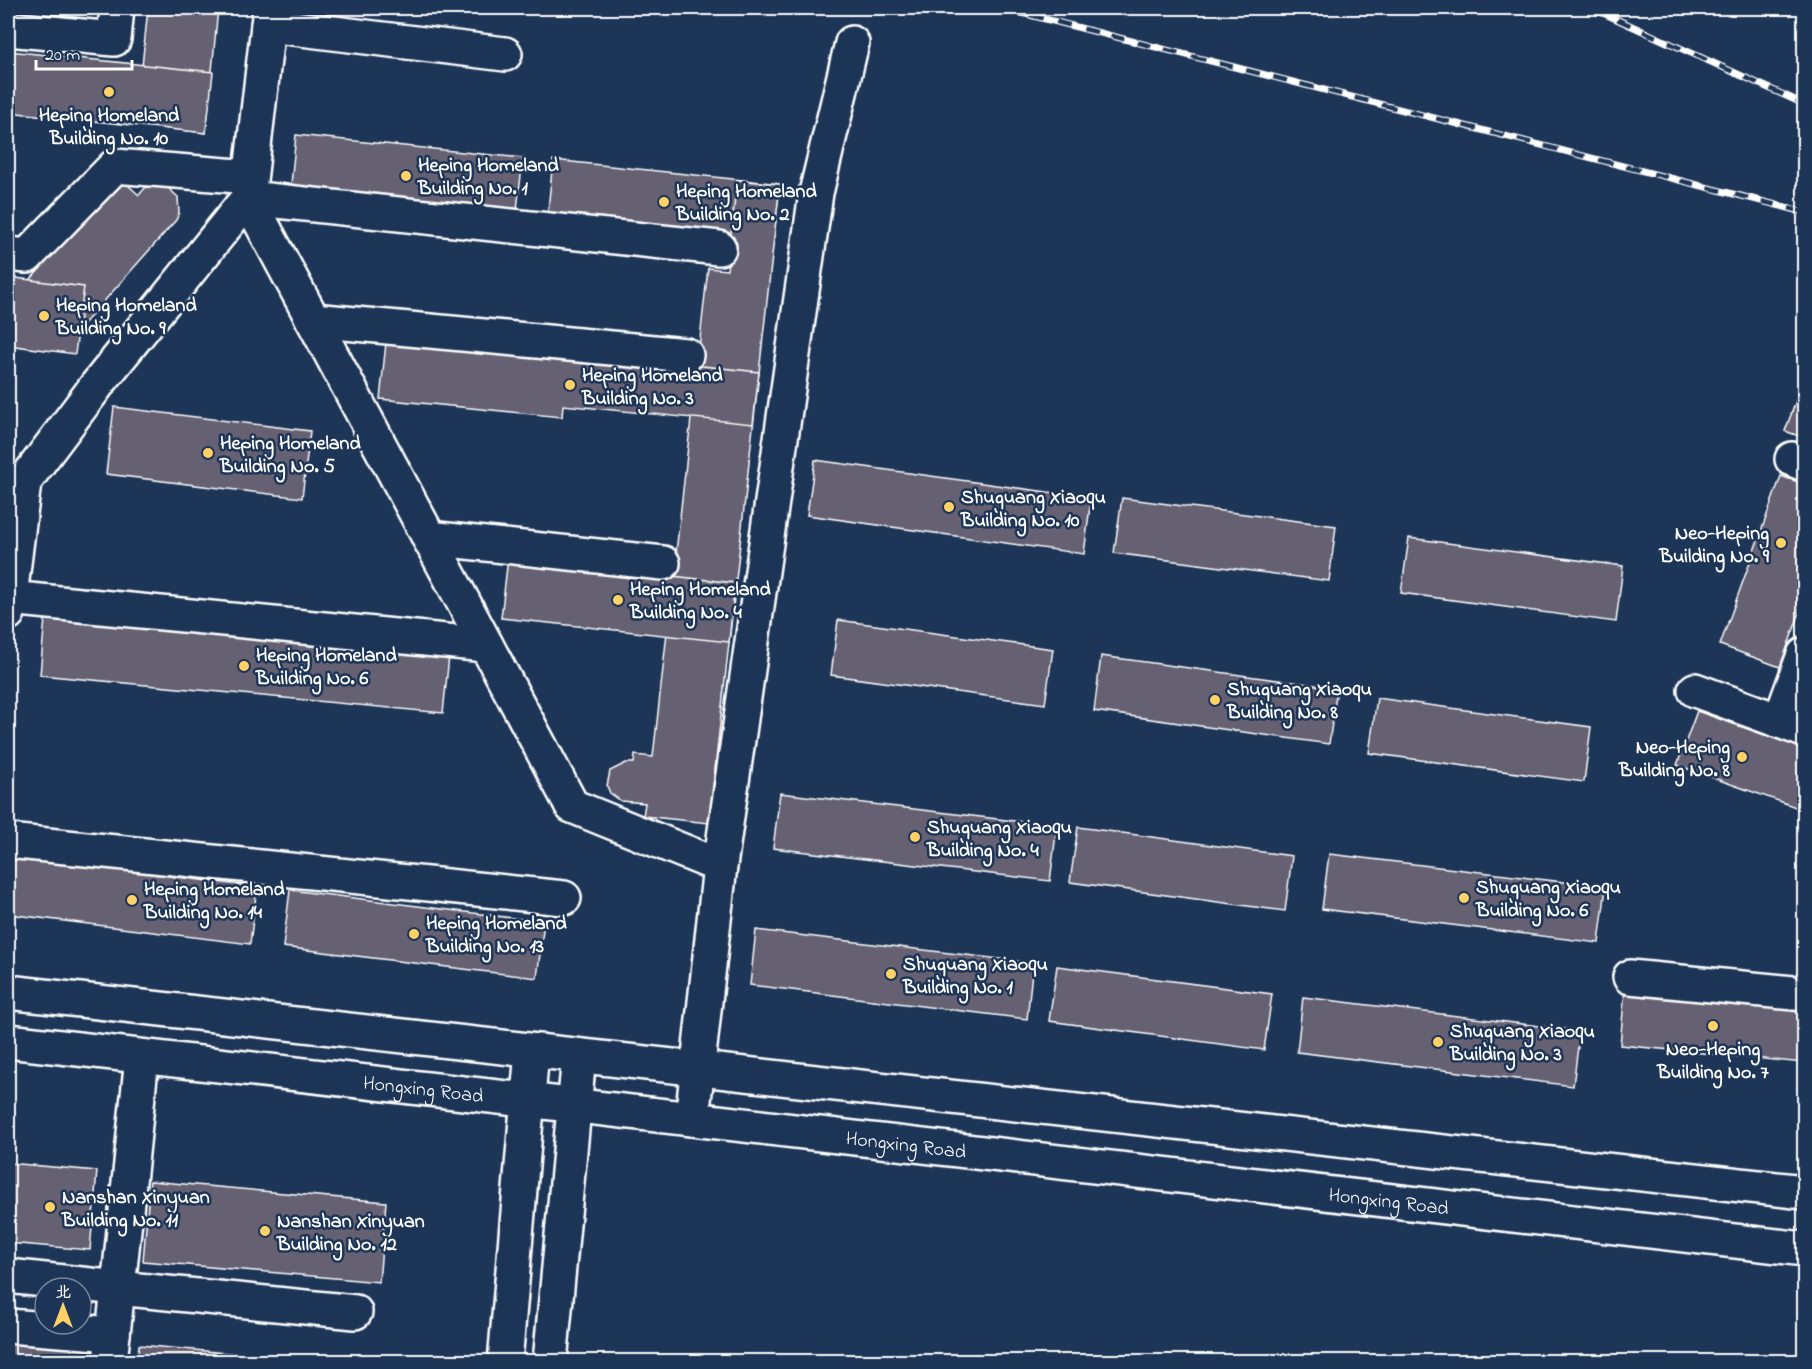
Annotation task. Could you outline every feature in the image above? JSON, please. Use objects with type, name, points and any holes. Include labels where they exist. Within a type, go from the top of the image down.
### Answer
[{"type":"street","points":[[8,29],[114,39],[117,8]]},
{"type":"street","points":[[486,645],[8,605],[24,482],[249,187],[269,16],[505,54]]},
{"type":"street","points":[[692,1119],[720,866],[816,193],[852,43]]},
{"type":"street","points":[[8,254],[27,256],[115,166],[249,187],[719,248]]},
{"type":"street","points":[[249,187],[313,320],[572,806],[720,866]]},
{"type":"street","points":[[313,320],[686,356]]},
{"type":"street","points":[[429,538],[663,563]]},
{"type":"street","points":[[1695,690],[1792,725],[1804,655]]},
{"type":"street","points":[[8,841],[564,898]]},
{"type":"street","points":[[1630,977],[1804,994]]},
{"type":"street","points":[[8,992],[1804,1192]]},
{"type":"street","name":"Hongxing Road","points":[[8,1041],[1804,1249]]},
{"type":"street","points":[[505,1362],[532,1051]]},
{"type":"street","points":[[550,1362],[579,1056]]},
{"type":"street","points":[[8,1326],[112,1348],[142,1057]]},
{"type":"street","points":[[8,1276],[355,1312]]},
{"type":"building","points":[[148,8],[218,8],[206,133],[136,125]]},
{"type":"building","name":"Heping Homeland Building No. 10","points":[[8,51],[213,72],[206,133],[8,112]]},
{"type":"building","name":"Heping Homeland Building No. 1","points":[[296,135],[523,158],[516,218],[290,194]]},
{"type":"building","name":"Heping Homeland Building No. 2","points":[[553,160],[780,184],[773,244],[547,220]]},
{"type":"building","points":[[120,178],[139,195],[145,188],[152,185],[167,187],[178,197],[179,213],[176,220],[60,351],[8,305]]},
{"type":"building","points":[[737,180],[780,184],[709,823],[643,816],[645,803],[621,801],[610,793],[607,786],[610,771],[626,763],[634,763],[635,755],[653,757],[708,268],[727,270]]},
{"type":"building","name":"Heping Homeland Building No. 9","points":[[8,277],[84,287],[75,354],[8,345]]},
{"type":"building","name":"Heping Homeland Building No. 3","points":[[386,343],[559,360],[560,351],[759,372],[753,424],[563,405],[562,417],[380,399]]},
{"type":"building","points":[[1804,379],[1804,438],[1785,431]]},
{"type":"building","name":"Heping Homeland Building No. 5","points":[[114,407],[310,431],[302,498],[106,474]]},
{"type":"building","name":"Shuguang Xiaoqu Building No. 10","points":[[815,460],[1091,498],[1084,554],[807,515]]},
{"type":"building","name":"Neo-Heping Building No. 9","points":[[1781,476],[1804,484],[1804,601],[1780,667],[1720,645]]},
{"type":"building","points":[[1122,498],[1336,526],[1329,581],[1114,553]]},
{"type":"building","points":[[1409,538],[1623,566],[1616,622],[1401,593]]},
{"type":"building","name":"Heping Homeland Building No. 4","points":[[508,558],[735,583],[729,642],[501,618]]},
{"type":"building","name":"Heping Homeland Building No. 6","points":[[45,618],[449,656],[443,713],[40,675]]},
{"type":"building","points":[[838,620],[1053,649],[1045,704],[831,675]]},
{"type":"building","name":"Shuguang Xiaoqu Building No. 8","points":[[1101,656],[1337,688],[1329,744],[1094,711]]},
{"type":"building","points":[[1377,698],[1591,727],[1584,782],[1369,753]]},
{"type":"building","name":"Neo-Heping Building No. 8","points":[[1697,711],[1804,749],[1804,810],[1677,765]]},
{"type":"building","name":"Shuguang Xiaoqu Building No. 4","points":[[780,793],[1057,826],[1050,881],[773,848]]},
{"type":"building","points":[[1078,827],[1292,856],[1285,911],[1070,882]]},
{"type":"building","name":"Shuguang Xiaoqu Building No. 6","points":[[1329,854],[1606,887],[1599,943],[1322,909]]},
{"type":"building","name":"Heping Homeland Building No. 14","points":[[8,856],[257,887],[250,944],[8,914]]},
{"type":"building","name":"Heping Homeland Building No. 13","points":[[290,890],[544,922],[537,978],[283,947]]},
{"type":"building","name":"Shuguang Xiaoqu Building No. 1","points":[[756,930],[1033,963],[1027,1019],[750,985]]},
{"type":"building","points":[[1057,966],[1272,994],[1264,1050],[1049,1021]]},
{"type":"building","name":"Neo-Heping Building No. 7","points":[[1625,989],[1804,1006],[1804,1063],[1620,1045]]},
{"type":"building","name":"Shuguang Xiaoqu Building No. 3","points":[[1303,997],[1580,1031],[1573,1086],[1297,1052]]},
{"type":"building","name":"Nanshan Xinyuan Building No. 11","points":[[8,1163],[97,1171],[90,1250],[8,1243]]},
{"type":"building","name":"Nanshan Xinyuan Building No. 12","points":[[150,1181],[386,1202],[379,1282],[143,1261]]},
{"type":"building","points":[[8,1339],[91,1346],[90,1362],[8,1362]]},
{"type":"building","points":[[139,1345],[327,1362],[137,1362]]},
{"type":"railway","points":[[1002,8],[1804,212]]},
{"type":"railway","points":[[1592,8],[1804,104]]},
{"type":"place","name":"Heping Homeland Building No. 10","points":[[109,92]]},
{"type":"place","name":"Heping Homeland Building No. 1","points":[[406,176]]},
{"type":"place","name":"Heping Homeland Building No. 2","points":[[664,202]]},
{"type":"place","name":"Heping Homeland Building No. 9","points":[[44,316]]},
{"type":"place","name":"Heping Homeland Building No. 3","points":[[570,385]]},
{"type":"place","name":"Heping Homeland Building No. 5","points":[[208,453]]},
{"type":"place","name":"Shuguang Xiaoqu Building No. 10","points":[[949,507]]},
{"type":"place","name":"Neo-Heping Building No. 9","points":[[1781,543]]},
{"type":"place","name":"Heping Homeland Building No. 4","points":[[618,600]]},
{"type":"place","name":"Heping Homeland Building No. 6","points":[[244,666]]},
{"type":"place","name":"Shuguang Xiaoqu Building No. 8","points":[[1215,700]]},
{"type":"place","name":"Neo-Heping Building No. 8","points":[[1742,757]]},
{"type":"place","name":"Shuguang Xiaoqu Building No. 4","points":[[915,837]]},
{"type":"place","name":"Shuguang Xiaoqu Building No. 6","points":[[1464,898]]},
{"type":"place","name":"Heping Homeland Building No. 14","points":[[132,900]]},
{"type":"place","name":"Heping Homeland Building No. 13","points":[[414,934]]},
{"type":"place","name":"Shuguang Xiaoqu Building No. 1","points":[[891,974]]},
{"type":"place","name":"Neo-Heping Building No. 7","points":[[1713,1026]]},
{"type":"place","name":"Shuguang Xiaoqu Building No. 3","points":[[1438,1042]]},
{"type":"place","name":"Nanshan Xinyuan Building No. 11","points":[[50,1207]]},
{"type":"place","name":"Nanshan Xinyuan Building No. 12","points":[[265,1231]]}]
